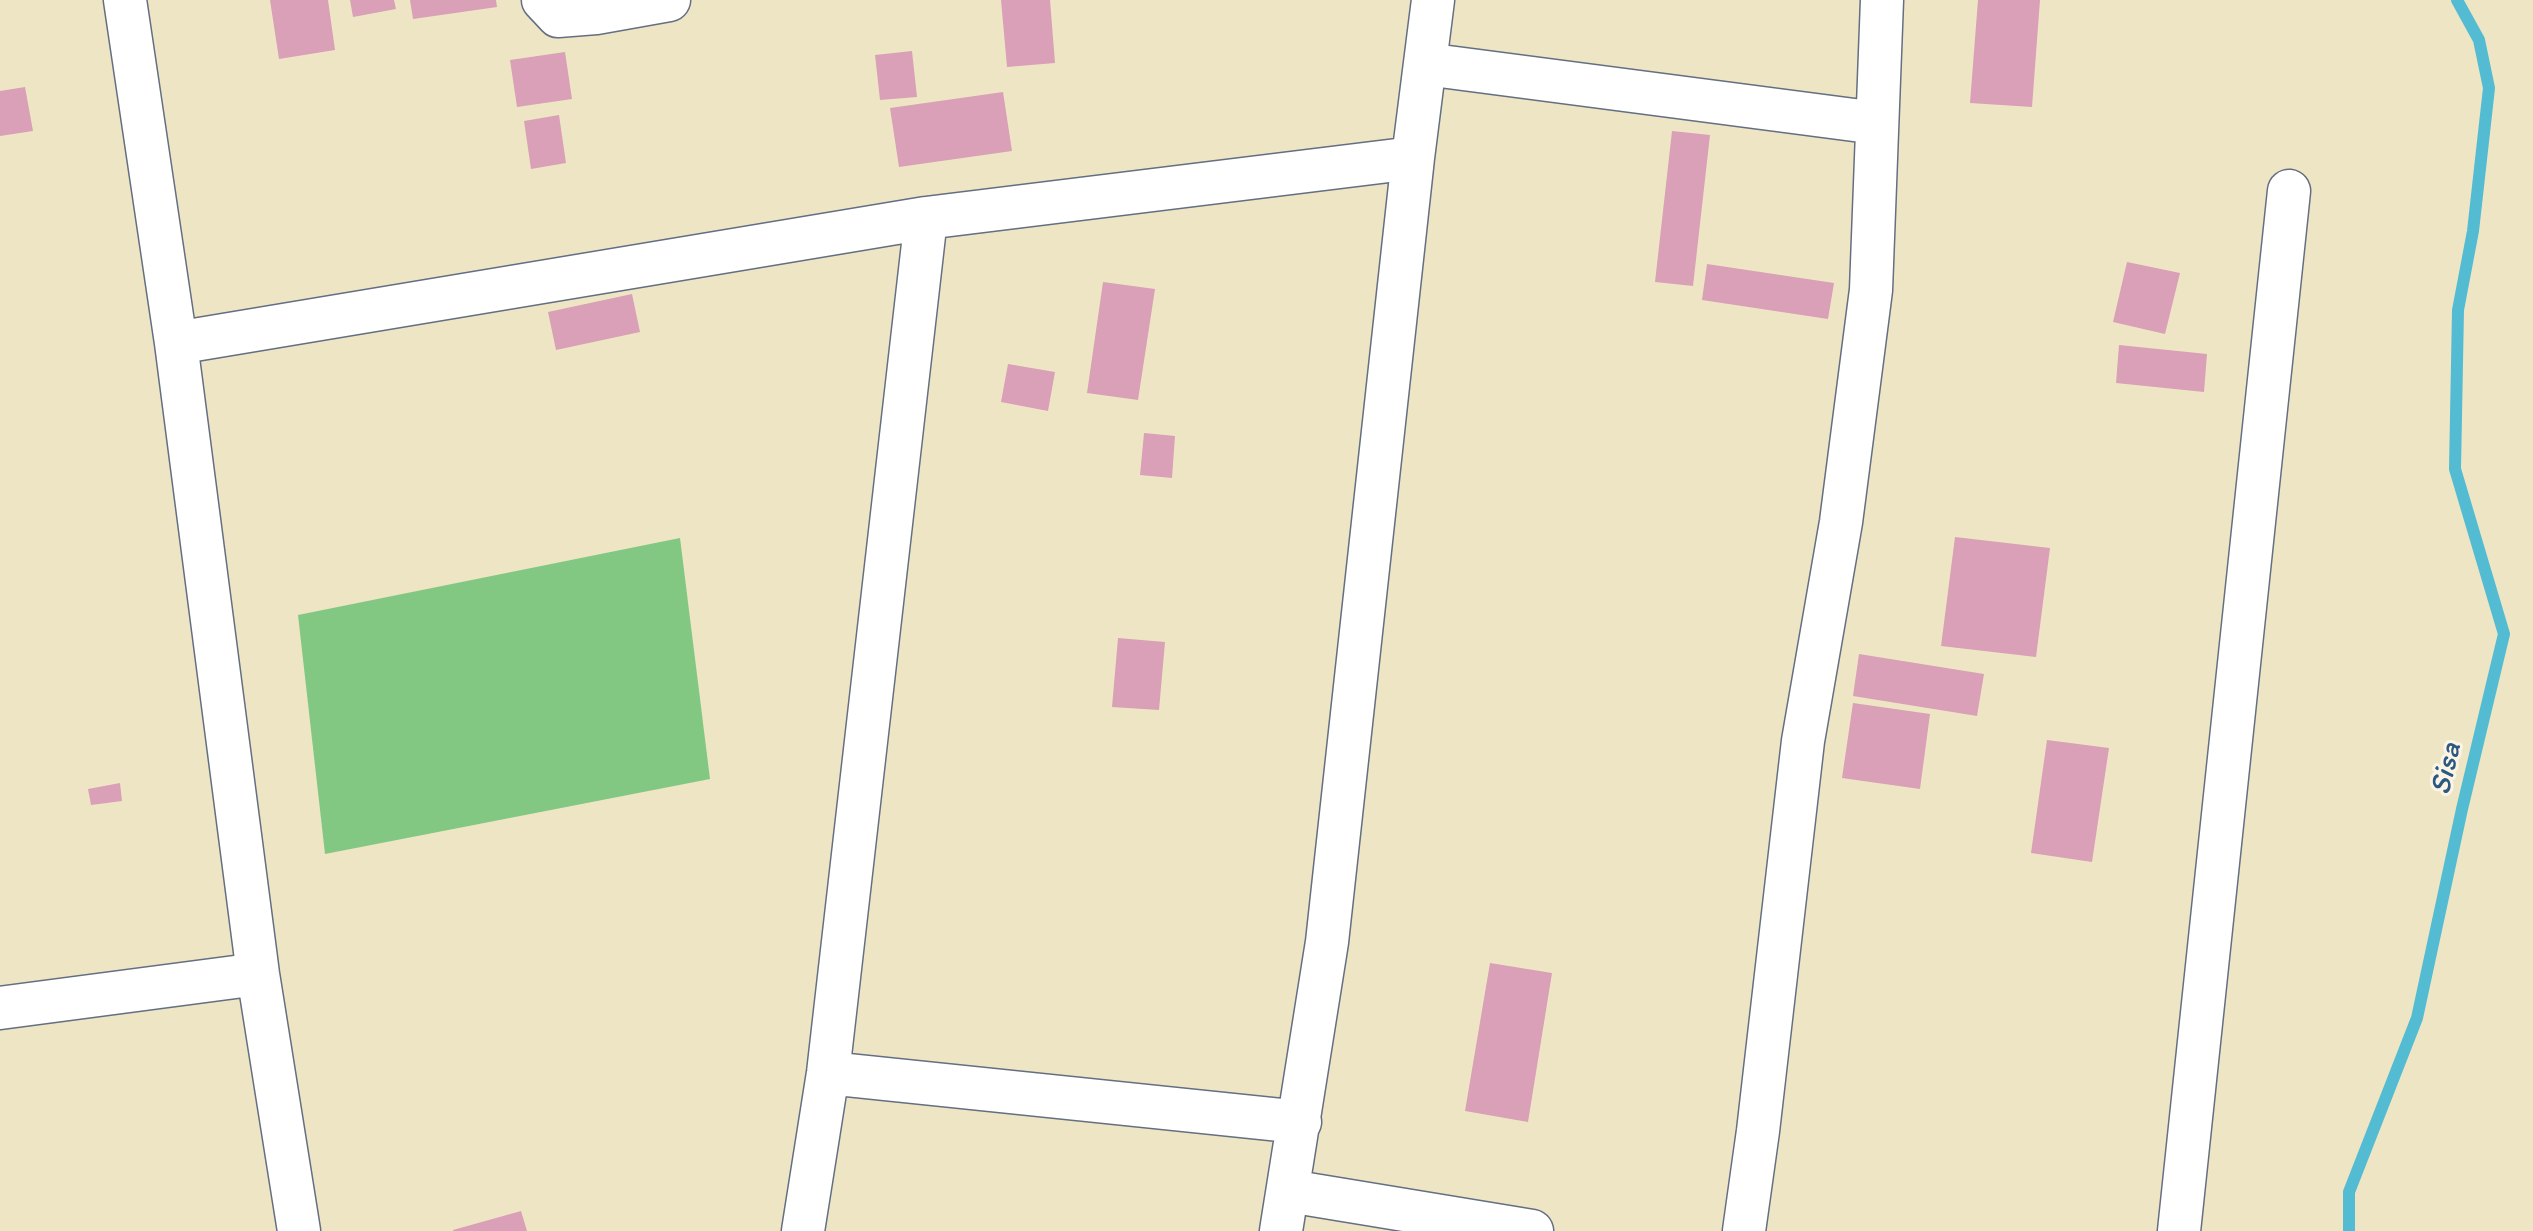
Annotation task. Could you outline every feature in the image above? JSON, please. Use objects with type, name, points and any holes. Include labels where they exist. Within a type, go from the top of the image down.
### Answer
[{"type":"street","points":[[125,0],[176,343],[258,974],[299,1231]]},
{"type":"street","points":[[543,0],[558,16],[596,13],[669,0]]},
{"type":"street","points":[[1281,1231],[1327,942],[1433,0]]},
{"type":"street","points":[[1744,1231],[1803,741],[1841,522],[1871,290],[1882,0]]},
{"type":"street","points":[[1425,64],[1877,123]]},
{"type":"street","points":[[176,343],[926,218],[1413,158]]},
{"type":"street","points":[[2179,1231],[2289,191]]},
{"type":"street","points":[[803,1231],[828,1073],[926,218]]},
{"type":"street","points":[[0,1008],[258,974]]},
{"type":"street","points":[[828,1073],[1300,1122]]},
{"type":"street","points":[[1289,1191],[1532,1231]]},
{"type":"green space","points":[[680,538],[710,779],[325,854],[298,615]]},
{"type":"building","points":[[270,0],[328,0],[335,50],[279,59]]},
{"type":"building","points":[[350,0],[394,0],[396,9],[353,17]]},
{"type":"building","points":[[410,0],[496,0],[497,7],[413,19]]},
{"type":"building","points":[[1001,0],[1050,0],[1055,63],[1007,67]]},
{"type":"building","points":[[1978,0],[2040,0],[2032,107],[1970,103]]},
{"type":"building","points":[[912,51],[917,97],[880,100],[875,55]]},
{"type":"building","points":[[565,52],[572,99],[517,107],[510,60]]},
{"type":"building","points":[[25,87],[33,131],[0,136],[0,91]]},
{"type":"building","points":[[1003,92],[1012,151],[899,167],[890,108]]},
{"type":"building","points":[[559,115],[566,163],[531,169],[524,121]]},
{"type":"building","points":[[1672,131],[1710,135],[1693,286],[1655,282]]},
{"type":"building","points":[[2127,262],[2180,273],[2165,334],[2113,322]]},
{"type":"building","points":[[1707,264],[1834,283],[1828,319],[1702,300]]},
{"type":"building","points":[[1103,282],[1155,289],[1138,400],[1087,393]]},
{"type":"building","points":[[632,294],[640,332],[556,350],[548,312]]},
{"type":"building","points":[[2119,345],[2207,354],[2204,392],[2116,383]]},
{"type":"building","points":[[1008,364],[1055,372],[1048,411],[1001,402]]},
{"type":"building","points":[[1144,433],[1175,436],[1172,478],[1140,475]]},
{"type":"building","points":[[1955,537],[2050,548],[2036,657],[1941,646]]},
{"type":"building","points":[[1118,638],[1165,642],[1159,710],[1112,707]]},
{"type":"building","points":[[1859,654],[1984,674],[1977,716],[1853,696]]},
{"type":"building","points":[[1853,703],[1930,714],[1920,789],[1842,778]]},
{"type":"building","points":[[2047,740],[2109,748],[2092,862],[2031,853]]},
{"type":"building","points":[[120,783],[122,801],[91,805],[88,789]]},
{"type":"building","points":[[1490,963],[1552,973],[1528,1122],[1465,1111]]},
{"type":"building","points":[[521,1211],[527,1231],[453,1231],[453,1230]]},
{"type":"waterway","name":"Sisa","points":[[2349,1231],[2349,1192],[2417,1018],[2504,634],[2455,469],[2458,310],[2473,231],[2489,88],[2479,40],[2457,0]]}]
